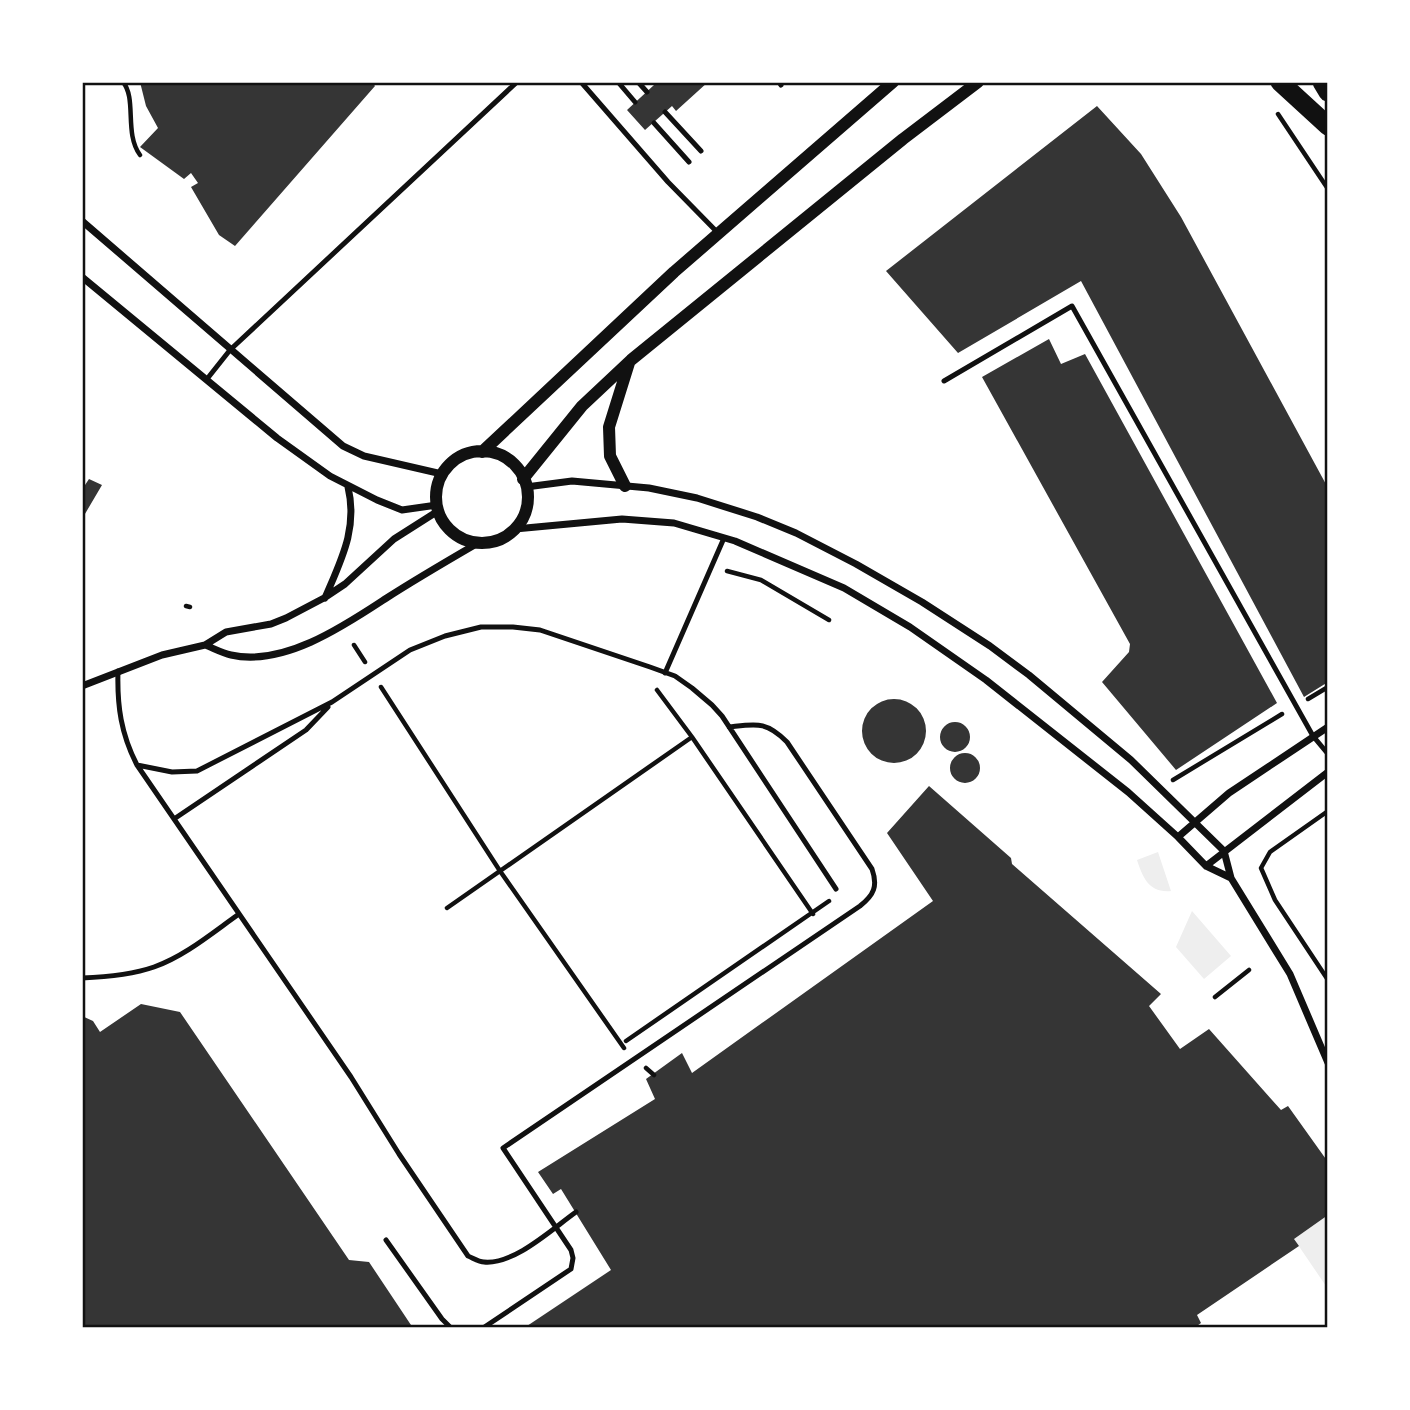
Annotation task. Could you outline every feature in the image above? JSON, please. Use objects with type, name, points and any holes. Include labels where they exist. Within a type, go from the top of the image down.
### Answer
[{"type":"highway","points":[[1280,82],[1328,126]]},
{"type":"highway","points":[[1322,82],[1328,92]]},
{"type":"street","points":[[482,452],[674,272],[893,82]]},
{"type":"street","points":[[525,483],[582,407],[631,360],[903,139],[978,82]]},
{"type":"street","points":[[82,221],[343,446],[364,456],[442,474]]},
{"type":"street","points":[[82,277],[307,462],[348,486],[402,510],[437,508]]},
{"type":"street","points":[[625,486],[610,456],[609,427],[631,360]]},
{"type":"street","points":[[478,543],[462,539],[450,530],[437,508],[438,484],[442,474],[457,459],[468,454],[495,453],[516,467],[525,483],[526,507],[515,529]]},
{"type":"street","points":[[525,483],[572,481],[649,488],[697,498],[757,517],[828,548],[922,602],[989,646],[1038,682],[1122,753],[1224,851],[1231,878],[1290,974],[1328,1063]]},
{"type":"street","points":[[324,598],[349,533],[353,514],[348,486]]},
{"type":"street","points":[[82,686],[162,655],[205,645],[226,632],[271,624],[324,598],[371,562],[394,539],[437,508]]},
{"type":"street","points":[[205,645],[231,655],[254,656],[290,650],[314,642],[478,543],[500,539],[515,529],[589,521],[642,520],[674,523],[781,559],[844,588],[910,627],[1046,727],[1128,792],[1206,866],[1231,878]]},
{"type":"street","points":[[1178,837],[1229,793],[1328,727]]},
{"type":"street","points":[[1206,866],[1328,772]]},
{"type":"lane","points":[[207,379],[230,351],[517,82]]},
{"type":"lane","points":[[581,82],[668,182],[719,234]]},
{"type":"lane","points":[[618,82],[635,102]]},
{"type":"lane","points":[[638,82],[647,92]]},
{"type":"lane","points":[[665,112],[701,151]]},
{"type":"lane","points":[[654,123],[689,162]]},
{"type":"lane","points":[[944,381],[1072,306],[1313,736],[1328,754]]},
{"type":"lane","points":[[665,673],[724,538]]},
{"type":"lane","points":[[137,765],[172,772],[197,771],[332,702],[410,650],[428,642],[481,627],[540,630],[675,676],[704,697],[729,727],[836,889]]},
{"type":"lane","points":[[118,671],[119,716],[127,747],[137,765],[356,1084],[468,1256],[482,1262],[501,1261],[518,1253],[576,1212]]},
{"type":"lane","points":[[174,819],[306,730],[332,702]]},
{"type":"lane","points":[[483,1328],[571,1269],[573,1258],[571,1250],[503,1148],[869,900],[874,890],[876,880],[872,869],[787,742],[769,726],[729,727]]},
{"type":"lane","points":[[82,978],[109,977],[154,967],[239,914]]},
{"type":"lane","points":[[386,1240],[451,1328]]},
{"type":"path","points":[[123,82],[128,89],[131,133],[140,155]]},
{"type":"path","points":[[1277,113],[1328,189]]},
{"type":"path","points":[[713,566],[761,580],[829,620]]},
{"type":"path","points":[[354,645],[500,871],[621,1045],[654,1075]]},
{"type":"path","points":[[1165,774],[1172,781],[1328,687]]},
{"type":"path","points":[[657,690],[813,914]]},
{"type":"path","points":[[447,908],[692,737]]},
{"type":"path","points":[[1328,811],[1270,852],[1261,869],[1275,900],[1328,981]]},
{"type":"path","points":[[621,1045],[832,899]]},
{"type":"path","points":[[1215,996],[1249,970]]},
{"type":"shaded area","points":[[1158,852],[1171,891],[1152,887],[1137,860]]},
{"type":"shaded area","points":[[1192,911],[1231,956],[1204,979],[1176,947]]},
{"type":"shaded area","points":[[1328,1215],[1328,1289],[1294,1239]]},
{"type":"building","points":[[140,82],[372,82],[375,86],[235,246],[219,235],[191,187],[198,183],[191,173],[184,179],[140,147],[158,128],[146,106]]},
{"type":"building","points":[[651,82],[708,82],[676,111],[672,106],[645,130],[627,110],[654,85]]},
{"type":"building","points":[[1097,106],[1141,154],[1181,217],[1328,488],[1328,682],[1304,697],[1081,281],[958,353],[886,271]]},
{"type":"building","points":[[1049,339],[1061,364],[1085,354],[1277,703],[1176,770],[1102,682],[1129,652],[1130,644],[982,377]]},
{"type":"building","points":[[89,479],[102,485],[82,519],[82,484],[85,485]]},
{"type":"building","points":[[888,699],[900,699],[917,708],[924,719],[924,743],[917,754],[900,763],[888,763],[876,758],[867,749],[862,737],[862,725],[867,713],[876,704]]},
{"type":"building","points":[[955,722],[966,726],[970,737],[966,748],[955,752],[944,748],[940,737],[944,726]]},
{"type":"building","points":[[965,753],[976,757],[980,768],[976,779],[965,783],[954,779],[950,768],[954,757]]},
{"type":"building","points":[[929,786],[1011,858],[1012,864],[1161,994],[1149,1006],[1180,1049],[1209,1029],[1281,1110],[1288,1106],[1328,1162],[1328,1215],[1294,1239],[1299,1246],[1197,1315],[1201,1323],[1194,1328],[524,1328],[611,1270],[561,1189],[553,1194],[538,1172],[655,1099],[646,1079],[682,1053],[692,1073],[933,901],[887,833]]},
{"type":"building","points":[[141,1004],[180,1012],[349,1260],[369,1262],[413,1328],[82,1328],[82,1016],[93,1021],[100,1032]]}]
